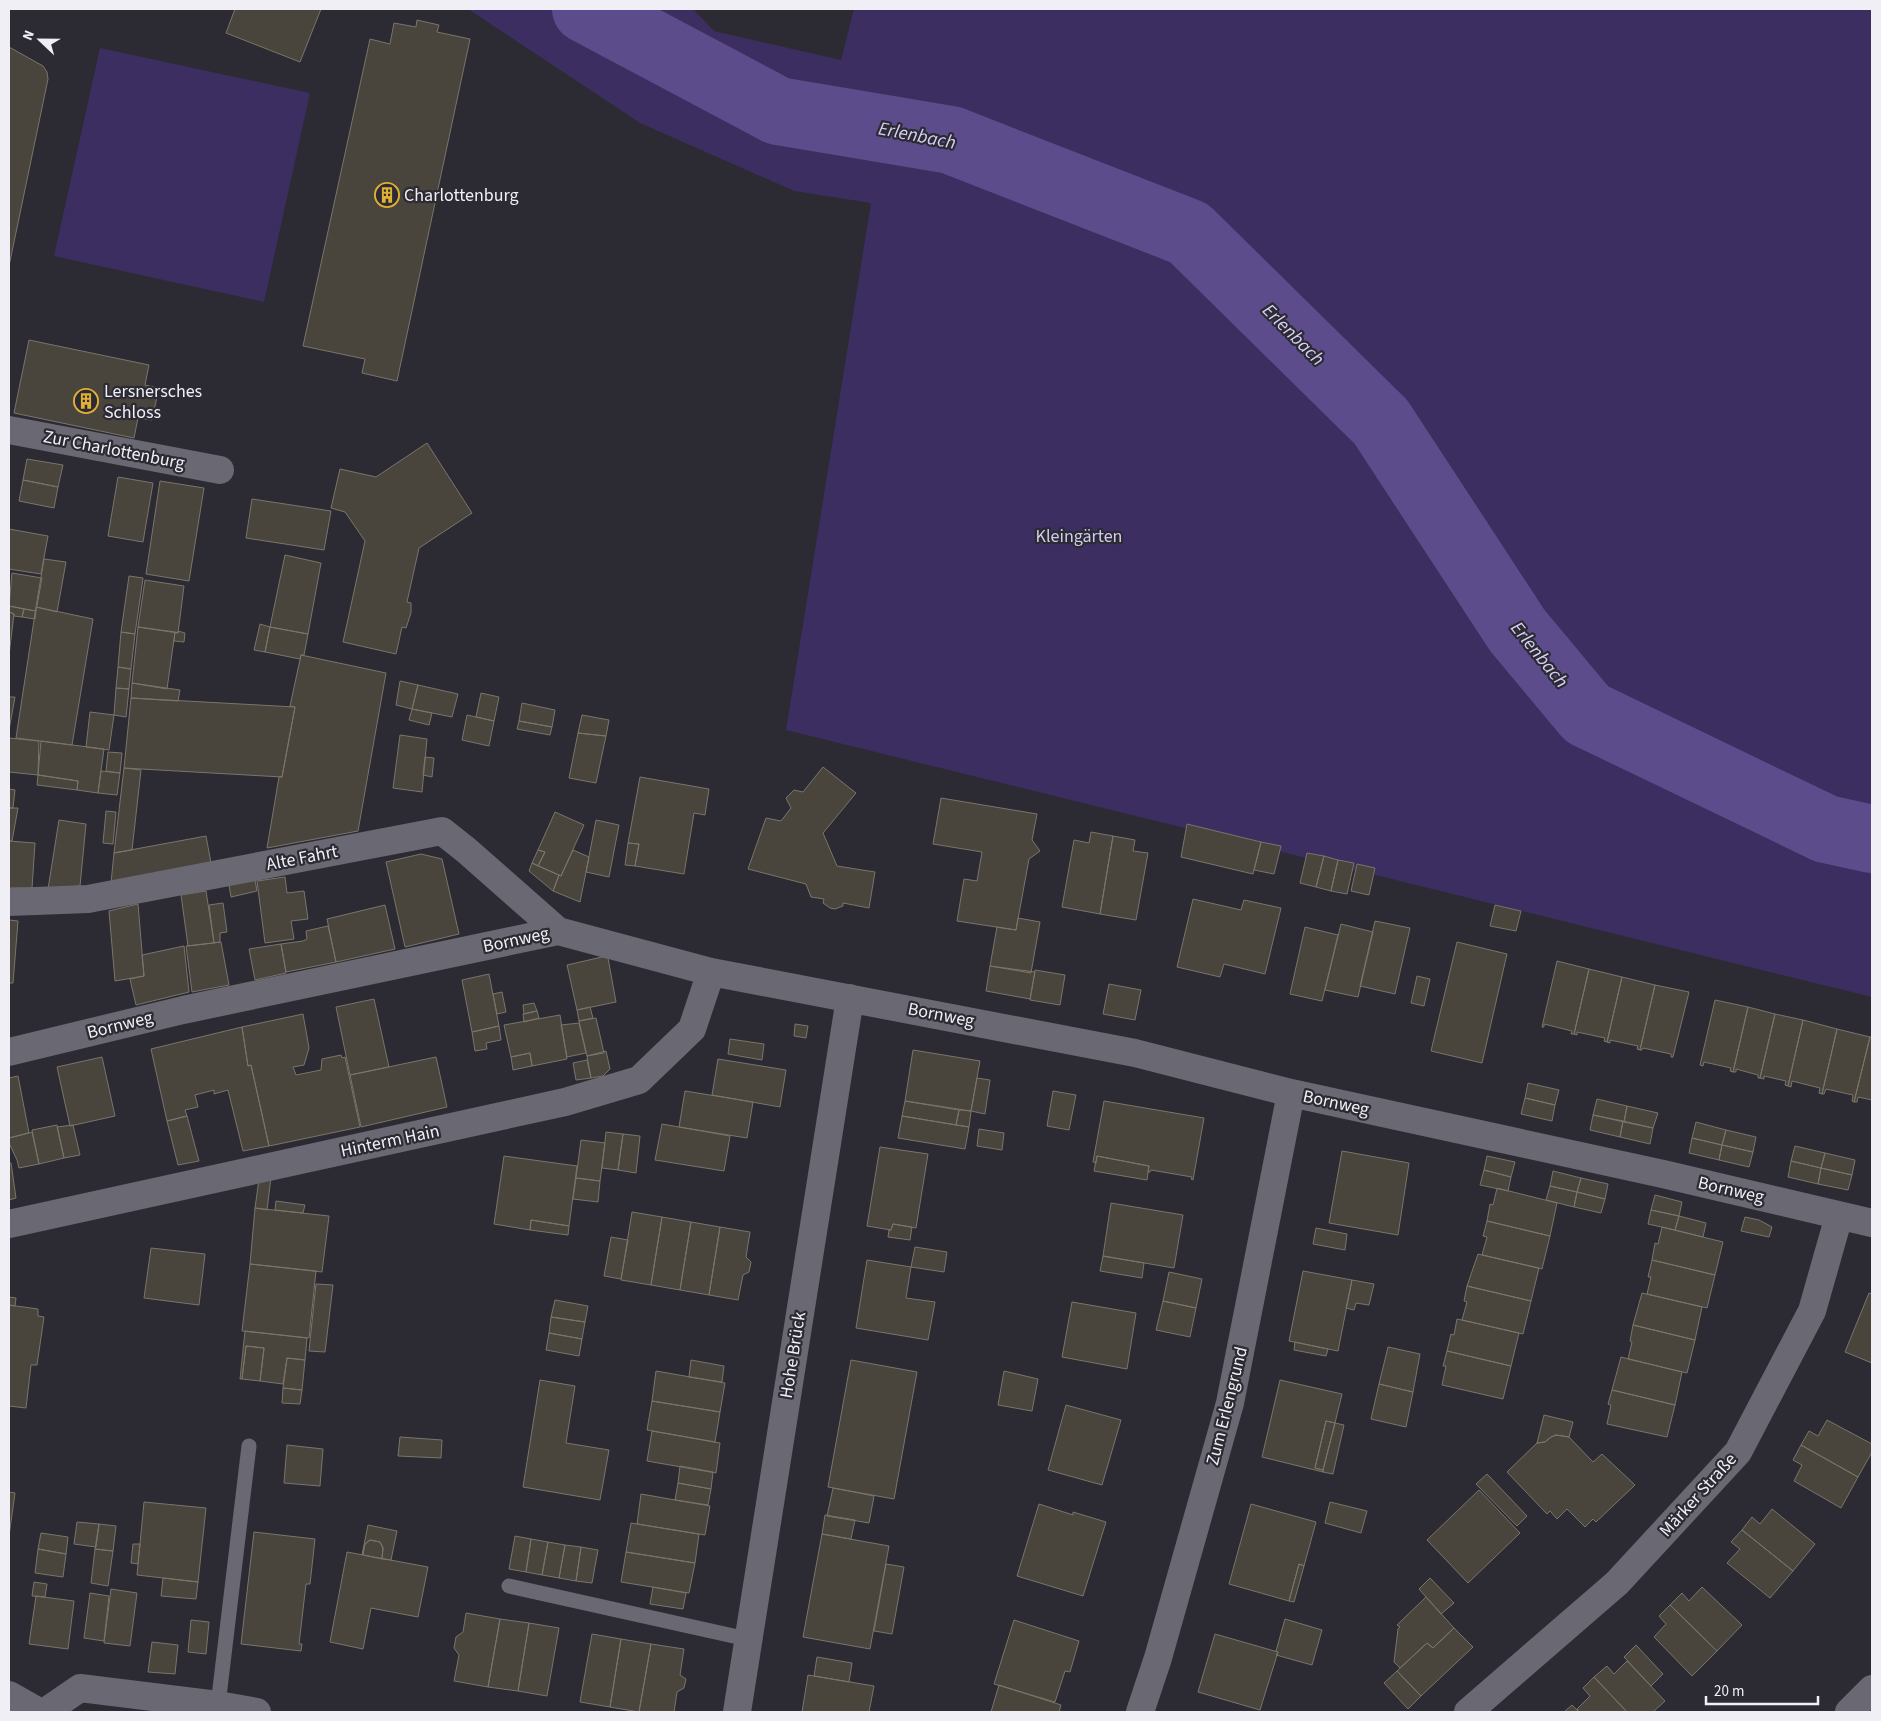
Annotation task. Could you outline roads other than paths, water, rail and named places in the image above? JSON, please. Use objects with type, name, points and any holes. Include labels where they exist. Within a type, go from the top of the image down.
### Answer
[{"type":"street","name":"Zur Charlottenburg","points":[[9,430],[220,470]]},
{"type":"street","name":"Alte Fahrt","points":[[9,902],[88,899],[442,830],[558,931]]},
{"type":"street","name":"Bornweg","points":[[9,1052],[183,1010],[558,931],[711,972],[1135,1053],[1291,1093],[1644,1170],[1872,1223]]},
{"type":"street","name":"Hinterm Hain","points":[[9,1224],[565,1102],[639,1080],[692,1028],[711,972]]},
{"type":"street","name":"Hohe Brück","points":[[737,1712],[850,998]]},
{"type":"street","name":"Zum Erlengrund","points":[[1140,1712],[1158,1658],[1230,1403],[1291,1093]]},
{"type":"street","name":"Märker Straße","points":[[1468,1712],[1617,1583],[1738,1452],[1812,1311],[1839,1216]]},
{"type":"street","points":[[45,1712],[80,1688],[218,1705],[257,1712]]},
{"type":"street","points":[[1849,1712],[1872,1689]]},
{"type":"street","points":[[9,1695],[39,1712]]},
{"type":"lane","points":[[218,1705],[249,1446]]},
{"type":"lane","points":[[509,1586],[747,1640]]},
{"type":"waterway","name":"Erlenbach","points":[[586,9],[778,111],[951,140],[1189,233],[1381,422],[1517,630],[1587,714],[1826,829],[1872,839]]},
{"type":"place","name":"Charlottenburg","points":[[387,195]]},
{"type":"place","name":"Lersnersches Schloss","points":[[86,401]]},
{"type":"park label","name":"Kleingärten","points":[[1079,536]]}]
